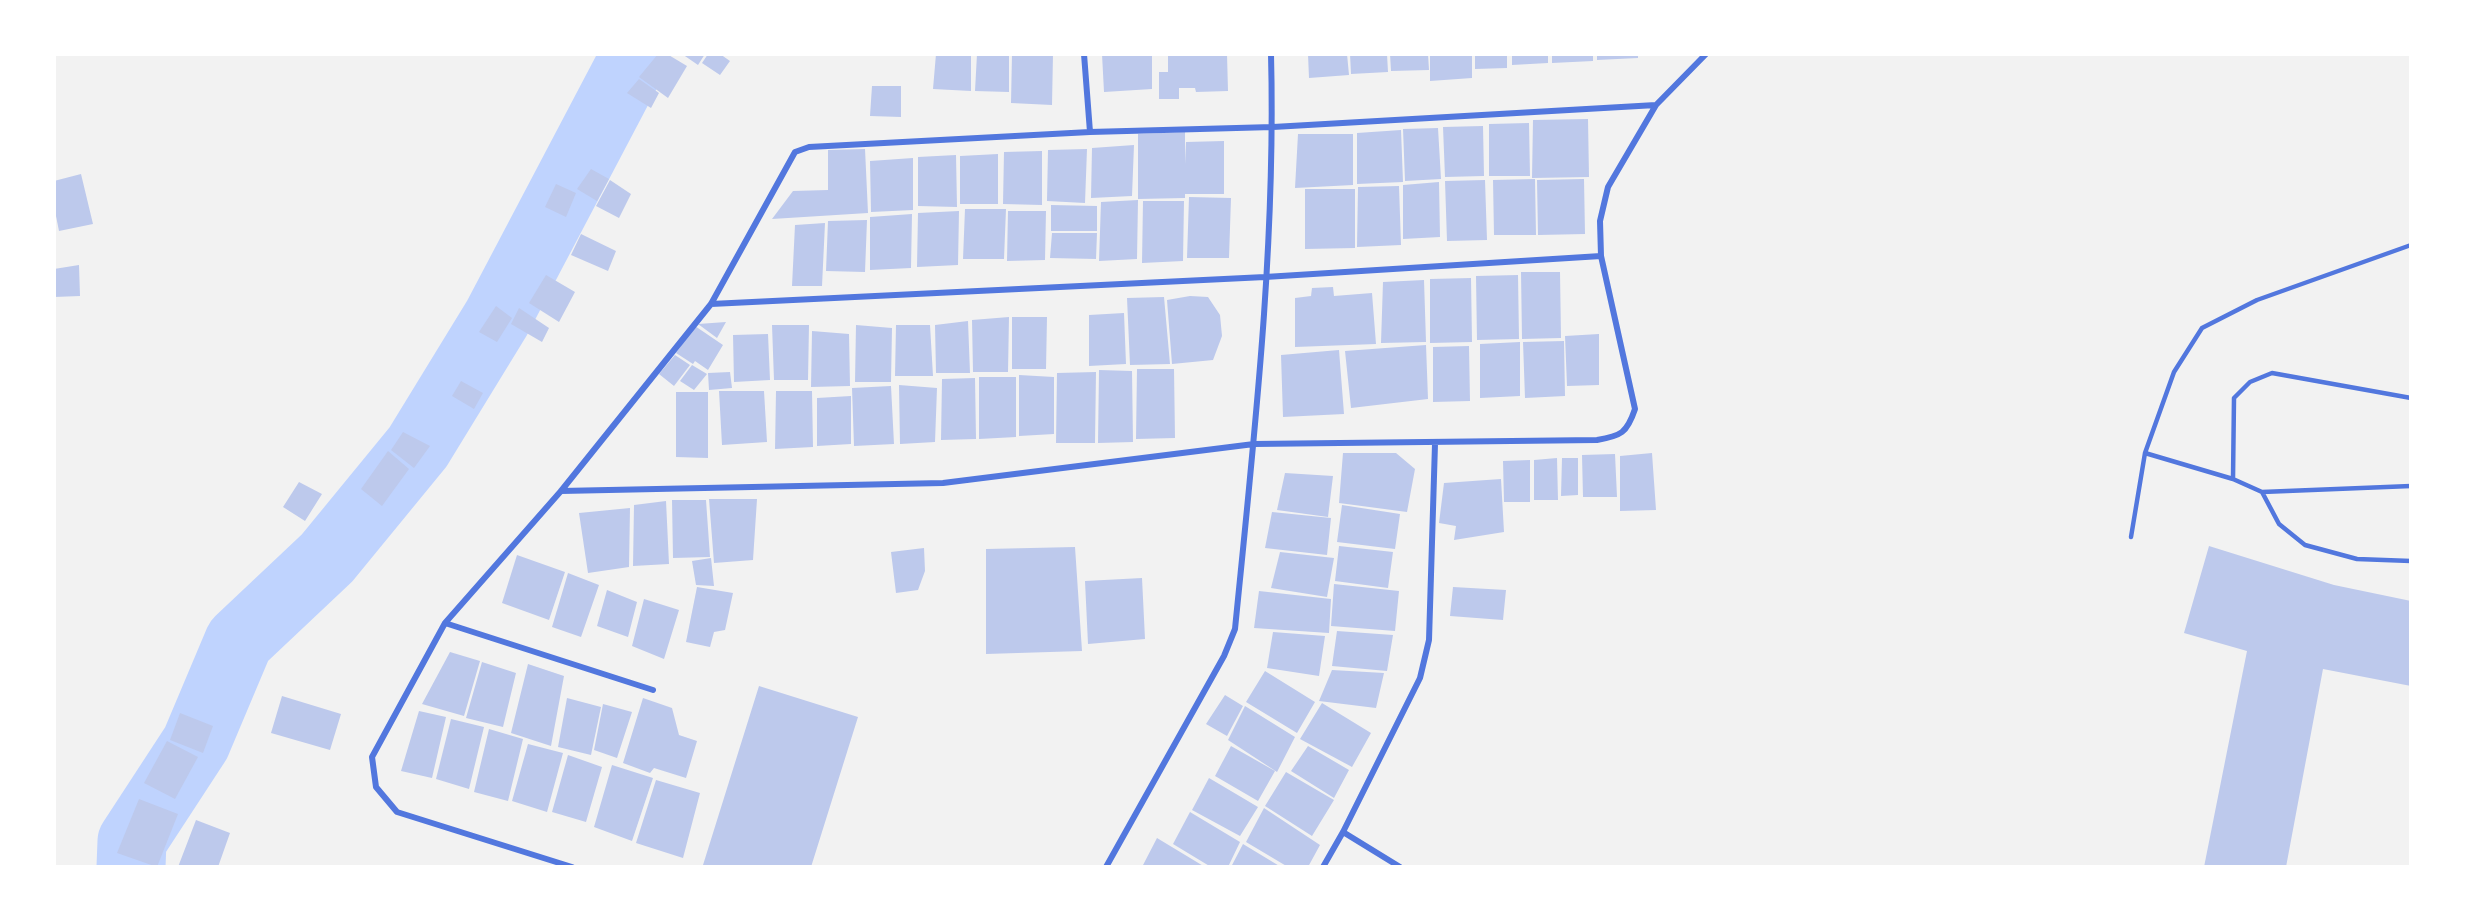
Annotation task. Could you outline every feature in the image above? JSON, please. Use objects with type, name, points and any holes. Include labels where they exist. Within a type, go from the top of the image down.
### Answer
[{"type":"street","points":[[1084,54],[1090,132]]},
{"type":"street","points":[[1106,867],[1224,656],[1235,629],[1254,444],[1265,277],[1273,128],[1271,54]]},
{"type":"street","points":[[561,491],[943,483],[1254,444],[1435,444],[1597,440],[1617,436],[1629,426],[1635,409],[1600,255],[1600,221],[1608,187],[1656,105],[1706,54]]},
{"type":"street","points":[[573,867],[397,812],[376,787],[372,757],[445,623],[561,491],[711,304],[795,152],[809,147],[1090,132],[1273,128],[1656,105]]},
{"type":"street","points":[[711,304],[1265,277],[1600,255]]},
{"type":"street","points":[[1323,867],[1343,832],[1420,678],[1429,640],[1435,444]]},
{"type":"street","points":[[445,623],[653,690]]},
{"type":"street","points":[[1343,832],[1400,867]]},
{"type":"lane","points":[[2131,537],[2145,453],[2175,372],[2202,328],[2257,300],[2411,245]]},
{"type":"lane","points":[[2233,479],[2234,398],[2250,382],[2272,373],[2411,399]]},
{"type":"lane","points":[[2145,453],[2233,479],[2262,492],[2411,486]]},
{"type":"lane","points":[[2262,492],[2278,524],[2305,545],[2357,559],[2411,561]]},
{"type":"building","points":[[658,54],[667,54],[687,66],[668,98],[639,77]]},
{"type":"building","points":[[682,54],[705,54],[698,65]]},
{"type":"building","points":[[708,54],[720,54],[730,61],[720,75],[702,63]]},
{"type":"building","points":[[936,54],[971,54],[971,91],[933,89]]},
{"type":"building","points":[[977,54],[1009,54],[1009,92],[975,91]]},
{"type":"building","points":[[1012,54],[1053,54],[1052,105],[1011,103]]},
{"type":"building","points":[[1102,54],[1152,54],[1152,89],[1104,92]]},
{"type":"building","points":[[1168,54],[1227,54],[1228,91],[1196,92],[1195,88],[1179,88],[1179,99],[1159,99],[1159,72],[1168,72]]},
{"type":"building","points":[[1308,54],[1347,54],[1349,75],[1309,78]]},
{"type":"building","points":[[1350,54],[1387,54],[1388,72],[1351,74]]},
{"type":"building","points":[[1390,54],[1428,54],[1429,70],[1391,71]]},
{"type":"building","points":[[1430,54],[1472,54],[1472,78],[1430,81]]},
{"type":"building","points":[[1475,54],[1507,54],[1507,68],[1475,69]]},
{"type":"building","points":[[1512,54],[1548,54],[1548,63],[1512,65]]},
{"type":"building","points":[[1552,54],[1593,54],[1593,61],[1552,63]]},
{"type":"building","points":[[1597,54],[1638,54],[1638,58],[1597,60]]},
{"type":"building","points":[[639,79],[659,93],[651,108],[627,93]]},
{"type":"building","points":[[872,86],[901,86],[901,117],[870,116]]},
{"type":"building","points":[[1588,119],[1589,177],[1532,178],[1533,120]]},
{"type":"building","points":[[1529,123],[1530,176],[1489,176],[1489,124]]},
{"type":"building","points":[[1483,126],[1484,176],[1445,177],[1443,127]]},
{"type":"building","points":[[1438,128],[1441,179],[1405,181],[1403,129]]},
{"type":"building","points":[[1401,130],[1403,182],[1357,184],[1357,133]]},
{"type":"building","points":[[1185,132],[1185,164],[1186,142],[1224,141],[1224,194],[1185,194],[1185,198],[1138,199],[1138,134]]},
{"type":"building","points":[[1298,134],[1353,134],[1353,185],[1295,188]]},
{"type":"building","points":[[1134,145],[1132,196],[1091,198],[1092,148]]},
{"type":"building","points":[[865,149],[868,213],[772,219],[793,191],[828,190],[828,150]]},
{"type":"building","points":[[1087,149],[1085,203],[1047,201],[1048,150]]},
{"type":"building","points":[[1042,151],[1042,205],[1003,204],[1004,152]]},
{"type":"building","points":[[998,154],[998,204],[960,204],[960,156]]},
{"type":"building","points":[[956,155],[957,207],[918,206],[918,157]]},
{"type":"building","points":[[913,158],[913,210],[871,212],[870,161]]},
{"type":"building","points":[[591,169],[609,179],[597,201],[577,189]]},
{"type":"building","points":[[81,174],[93,224],[59,231],[54,206],[54,181]]},
{"type":"building","points":[[1535,179],[1536,235],[1494,235],[1493,180]]},
{"type":"building","points":[[1584,179],[1585,234],[1538,235],[1537,180]]},
{"type":"building","points":[[610,180],[631,194],[619,218],[596,206]]},
{"type":"building","points":[[1485,180],[1487,240],[1447,241],[1445,181]]},
{"type":"building","points":[[1439,182],[1440,237],[1403,239],[1403,185]]},
{"type":"building","points":[[556,184],[576,193],[566,217],[545,207]]},
{"type":"building","points":[[1399,186],[1401,245],[1357,247],[1358,187]]},
{"type":"building","points":[[1305,189],[1355,189],[1355,248],[1305,249]]},
{"type":"building","points":[[1189,197],[1231,198],[1229,258],[1187,258]]},
{"type":"building","points":[[1138,200],[1137,259],[1099,261],[1101,202]]},
{"type":"building","points":[[1143,201],[1184,201],[1183,261],[1142,263]]},
{"type":"building","points":[[1051,205],[1097,206],[1097,231],[1051,231]]},
{"type":"building","points":[[965,209],[1006,209],[1004,259],[963,259]]},
{"type":"building","points":[[959,211],[958,265],[917,267],[918,213]]},
{"type":"building","points":[[1008,211],[1046,211],[1045,260],[1007,261]]},
{"type":"building","points":[[912,214],[911,268],[870,270],[870,217]]},
{"type":"building","points":[[867,220],[865,272],[826,271],[828,221]]},
{"type":"building","points":[[825,223],[822,286],[792,286],[795,225]]},
{"type":"building","points":[[1052,233],[1097,233],[1096,259],[1050,258]]},
{"type":"building","points":[[581,234],[616,251],[608,271],[571,255]]},
{"type":"building","points":[[79,265],[80,296],[54,297],[54,269]]},
{"type":"building","points":[[1521,272],[1560,272],[1561,338],[1522,339]]},
{"type":"building","points":[[546,275],[575,292],[559,322],[529,303]]},
{"type":"building","points":[[1518,275],[1519,339],[1477,340],[1476,276]]},
{"type":"building","points":[[1471,278],[1472,342],[1430,343],[1430,279]]},
{"type":"building","points":[[1424,280],[1426,342],[1381,343],[1383,282]]},
{"type":"building","points":[[1333,287],[1334,296],[1372,293],[1376,344],[1295,347],[1295,298],[1311,296],[1312,288]]},
{"type":"building","points":[[1190,296],[1208,297],[1220,315],[1222,336],[1213,360],[1172,364],[1167,300]]},
{"type":"building","points":[[1164,297],[1170,364],[1130,365],[1127,298]]},
{"type":"building","points":[[496,306],[512,318],[497,342],[479,332]]},
{"type":"building","points":[[519,308],[549,328],[542,342],[511,324]]},
{"type":"building","points":[[1124,313],[1126,364],[1089,366],[1089,315]]},
{"type":"building","points":[[1009,317],[1008,372],[973,372],[972,320]]},
{"type":"building","points":[[1012,317],[1047,317],[1046,369],[1012,369]]},
{"type":"building","points":[[968,321],[970,373],[936,373],[935,325]]},
{"type":"building","points":[[726,322],[717,338],[698,324]]},
{"type":"building","points":[[772,325],[809,325],[808,380],[774,380]]},
{"type":"building","points":[[856,325],[892,328],[891,382],[855,382]]},
{"type":"building","points":[[896,325],[930,325],[933,376],[895,376]]},
{"type":"building","points":[[695,326],[723,345],[708,370],[695,361],[693,364],[676,353]]},
{"type":"building","points":[[812,331],[849,334],[850,386],[811,387]]},
{"type":"building","points":[[768,334],[770,380],[734,382],[733,335]]},
{"type":"building","points":[[1599,334],[1599,385],[1567,386],[1565,336]]},
{"type":"building","points":[[1564,341],[1565,396],[1525,398],[1523,342]]},
{"type":"building","points":[[1520,342],[1520,396],[1480,398],[1480,344]]},
{"type":"building","points":[[1426,345],[1428,399],[1351,408],[1345,351]]},
{"type":"building","points":[[1469,346],[1470,401],[1433,402],[1433,347]]},
{"type":"building","points":[[1339,350],[1344,414],[1283,417],[1281,355]]},
{"type":"building","points":[[675,355],[690,365],[674,386],[659,374]]},
{"type":"building","points":[[692,365],[707,374],[694,390],[680,381]]},
{"type":"building","points":[[1137,369],[1174,369],[1175,438],[1136,439]]},
{"type":"building","points":[[1099,370],[1132,371],[1133,442],[1098,443]]},
{"type":"building","points":[[730,372],[732,388],[709,390],[708,373]]},
{"type":"building","points":[[1096,372],[1095,443],[1056,443],[1057,373]]},
{"type":"building","points":[[1019,375],[1054,377],[1054,434],[1019,436]]},
{"type":"building","points":[[979,377],[1016,377],[1016,437],[979,439]]},
{"type":"building","points":[[975,378],[976,439],[941,440],[942,379]]},
{"type":"building","points":[[461,381],[483,393],[474,409],[452,396]]},
{"type":"building","points":[[899,385],[937,388],[935,442],[900,444]]},
{"type":"building","points":[[891,386],[894,444],[854,446],[852,388]]},
{"type":"building","points":[[719,391],[764,391],[767,442],[722,445]]},
{"type":"building","points":[[776,391],[812,391],[813,447],[775,449]]},
{"type":"building","points":[[676,392],[708,392],[708,458],[676,457]]},
{"type":"building","points":[[851,396],[851,444],[817,446],[817,398]]},
{"type":"building","points":[[403,432],[430,446],[414,468],[391,450]]},
{"type":"building","points":[[388,451],[409,469],[382,506],[361,489]]},
{"type":"building","points":[[1343,453],[1396,453],[1415,469],[1407,512],[1339,503]]},
{"type":"building","points":[[1652,453],[1656,510],[1620,511],[1620,456]]},
{"type":"building","points":[[1615,454],[1617,497],[1583,497],[1582,455]]},
{"type":"building","points":[[1557,458],[1558,500],[1534,500],[1534,460]]},
{"type":"building","points":[[1562,458],[1578,458],[1578,495],[1561,496]]},
{"type":"building","points":[[1530,460],[1530,502],[1504,502],[1503,461]]},
{"type":"building","points":[[1285,473],[1333,476],[1328,517],[1277,510]]},
{"type":"building","points":[[1501,479],[1504,532],[1454,540],[1456,526],[1439,523],[1444,483]]},
{"type":"building","points":[[299,482],[322,494],[305,521],[283,507]]},
{"type":"building","points":[[709,499],[757,499],[753,560],[714,563]]},
{"type":"building","points":[[672,500],[706,500],[710,557],[673,558]]},
{"type":"building","points":[[666,501],[669,564],[633,566],[634,505]]},
{"type":"building","points":[[1342,505],[1400,514],[1395,549],[1337,542]]},
{"type":"building","points":[[630,508],[629,567],[588,573],[579,513]]},
{"type":"building","points":[[1272,512],[1331,518],[1327,555],[1265,548]]},
{"type":"building","points":[[1339,546],[1393,552],[1388,588],[1335,581]]},
{"type":"building","points":[[2209,546],[2334,585],[2411,601],[2411,686],[2323,669],[2286,867],[2204,867],[2247,651],[2184,633]]},
{"type":"building","points":[[1075,547],[1082,651],[986,654],[986,549]]},
{"type":"building","points":[[924,548],[925,571],[918,590],[896,593],[891,552]]},
{"type":"building","points":[[1280,552],[1334,558],[1327,597],[1271,588]]},
{"type":"building","points":[[517,555],[565,572],[549,620],[502,603]]},
{"type":"building","points":[[711,558],[714,586],[696,585],[692,561]]},
{"type":"building","points":[[568,573],[599,585],[581,637],[552,627]]},
{"type":"building","points":[[1142,578],[1145,639],[1088,644],[1085,581]]},
{"type":"building","points":[[1334,584],[1399,591],[1395,631],[1331,626]]},
{"type":"building","points":[[697,587],[733,593],[725,630],[714,632],[710,647],[686,642]]},
{"type":"building","points":[[1453,587],[1506,590],[1503,620],[1450,616]]},
{"type":"building","points":[[607,590],[637,602],[628,637],[597,626]]},
{"type":"building","points":[[1259,591],[1331,599],[1329,633],[1254,628]]},
{"type":"building","points":[[644,599],[679,610],[664,659],[632,646]]},
{"type":"building","points":[[1337,631],[1393,635],[1387,671],[1332,666]]},
{"type":"building","points":[[1273,632],[1325,636],[1319,676],[1267,668]]},
{"type":"building","points":[[450,652],[480,661],[464,716],[422,704]]},
{"type":"building","points":[[482,662],[516,673],[503,727],[466,718]]},
{"type":"building","points":[[528,664],[564,676],[551,746],[511,733]]},
{"type":"building","points":[[1332,670],[1384,673],[1376,708],[1319,701]]},
{"type":"building","points":[[1265,671],[1315,702],[1297,733],[1246,702]]},
{"type":"building","points":[[759,686],[858,717],[811,867],[711,867],[703,865]]},
{"type":"building","points":[[1225,695],[1243,706],[1227,736],[1206,724]]},
{"type":"building","points":[[282,696],[341,714],[330,750],[271,733]]},
{"type":"building","points":[[567,698],[601,707],[591,755],[558,747]]},
{"type":"building","points":[[643,698],[672,708],[679,735],[697,741],[686,778],[654,768],[650,773],[623,763]]},
{"type":"building","points":[[1322,703],[1371,733],[1352,767],[1300,739]]},
{"type":"building","points":[[603,704],[632,712],[617,758],[594,750]]},
{"type":"building","points":[[1245,706],[1295,737],[1277,772],[1228,740]]},
{"type":"building","points":[[419,711],[446,717],[432,778],[401,771]]},
{"type":"building","points":[[180,713],[213,726],[203,753],[170,740]]},
{"type":"building","points":[[451,719],[484,727],[469,789],[436,779]]},
{"type":"building","points":[[489,729],[523,739],[508,801],[474,792]]},
{"type":"building","points":[[167,741],[198,757],[175,799],[144,783]]},
{"type":"building","points":[[528,744],[563,753],[547,812],[512,801]]},
{"type":"building","points":[[1231,746],[1275,771],[1258,801],[1215,776]]},
{"type":"building","points":[[1308,746],[1349,770],[1334,798],[1291,771]]},
{"type":"building","points":[[568,755],[602,767],[586,822],[552,812]]},
{"type":"building","points":[[612,765],[653,778],[632,841],[594,827]]},
{"type":"building","points":[[1286,772],[1334,800],[1312,836],[1265,806]]},
{"type":"building","points":[[1209,778],[1258,807],[1240,836],[1192,810]]},
{"type":"building","points":[[656,780],[700,793],[683,858],[636,843]]},
{"type":"building","points":[[139,799],[178,814],[157,867],[117,853]]},
{"type":"building","points":[[1264,808],[1320,845],[1308,867],[1288,867],[1246,842]]},
{"type":"building","points":[[1190,812],[1240,842],[1228,867],[1211,867],[1173,844]]},
{"type":"building","points":[[196,820],[230,833],[218,867],[178,867]]},
{"type":"building","points":[[1157,838],[1205,867],[1142,867]]},
{"type":"building","points":[[1243,844],[1281,867],[1231,867]]},
{"type":"waterway","points":[[131,867],[132,841],[196,743],[239,641],[327,558],[418,447],[497,318],[636,54]]}]
